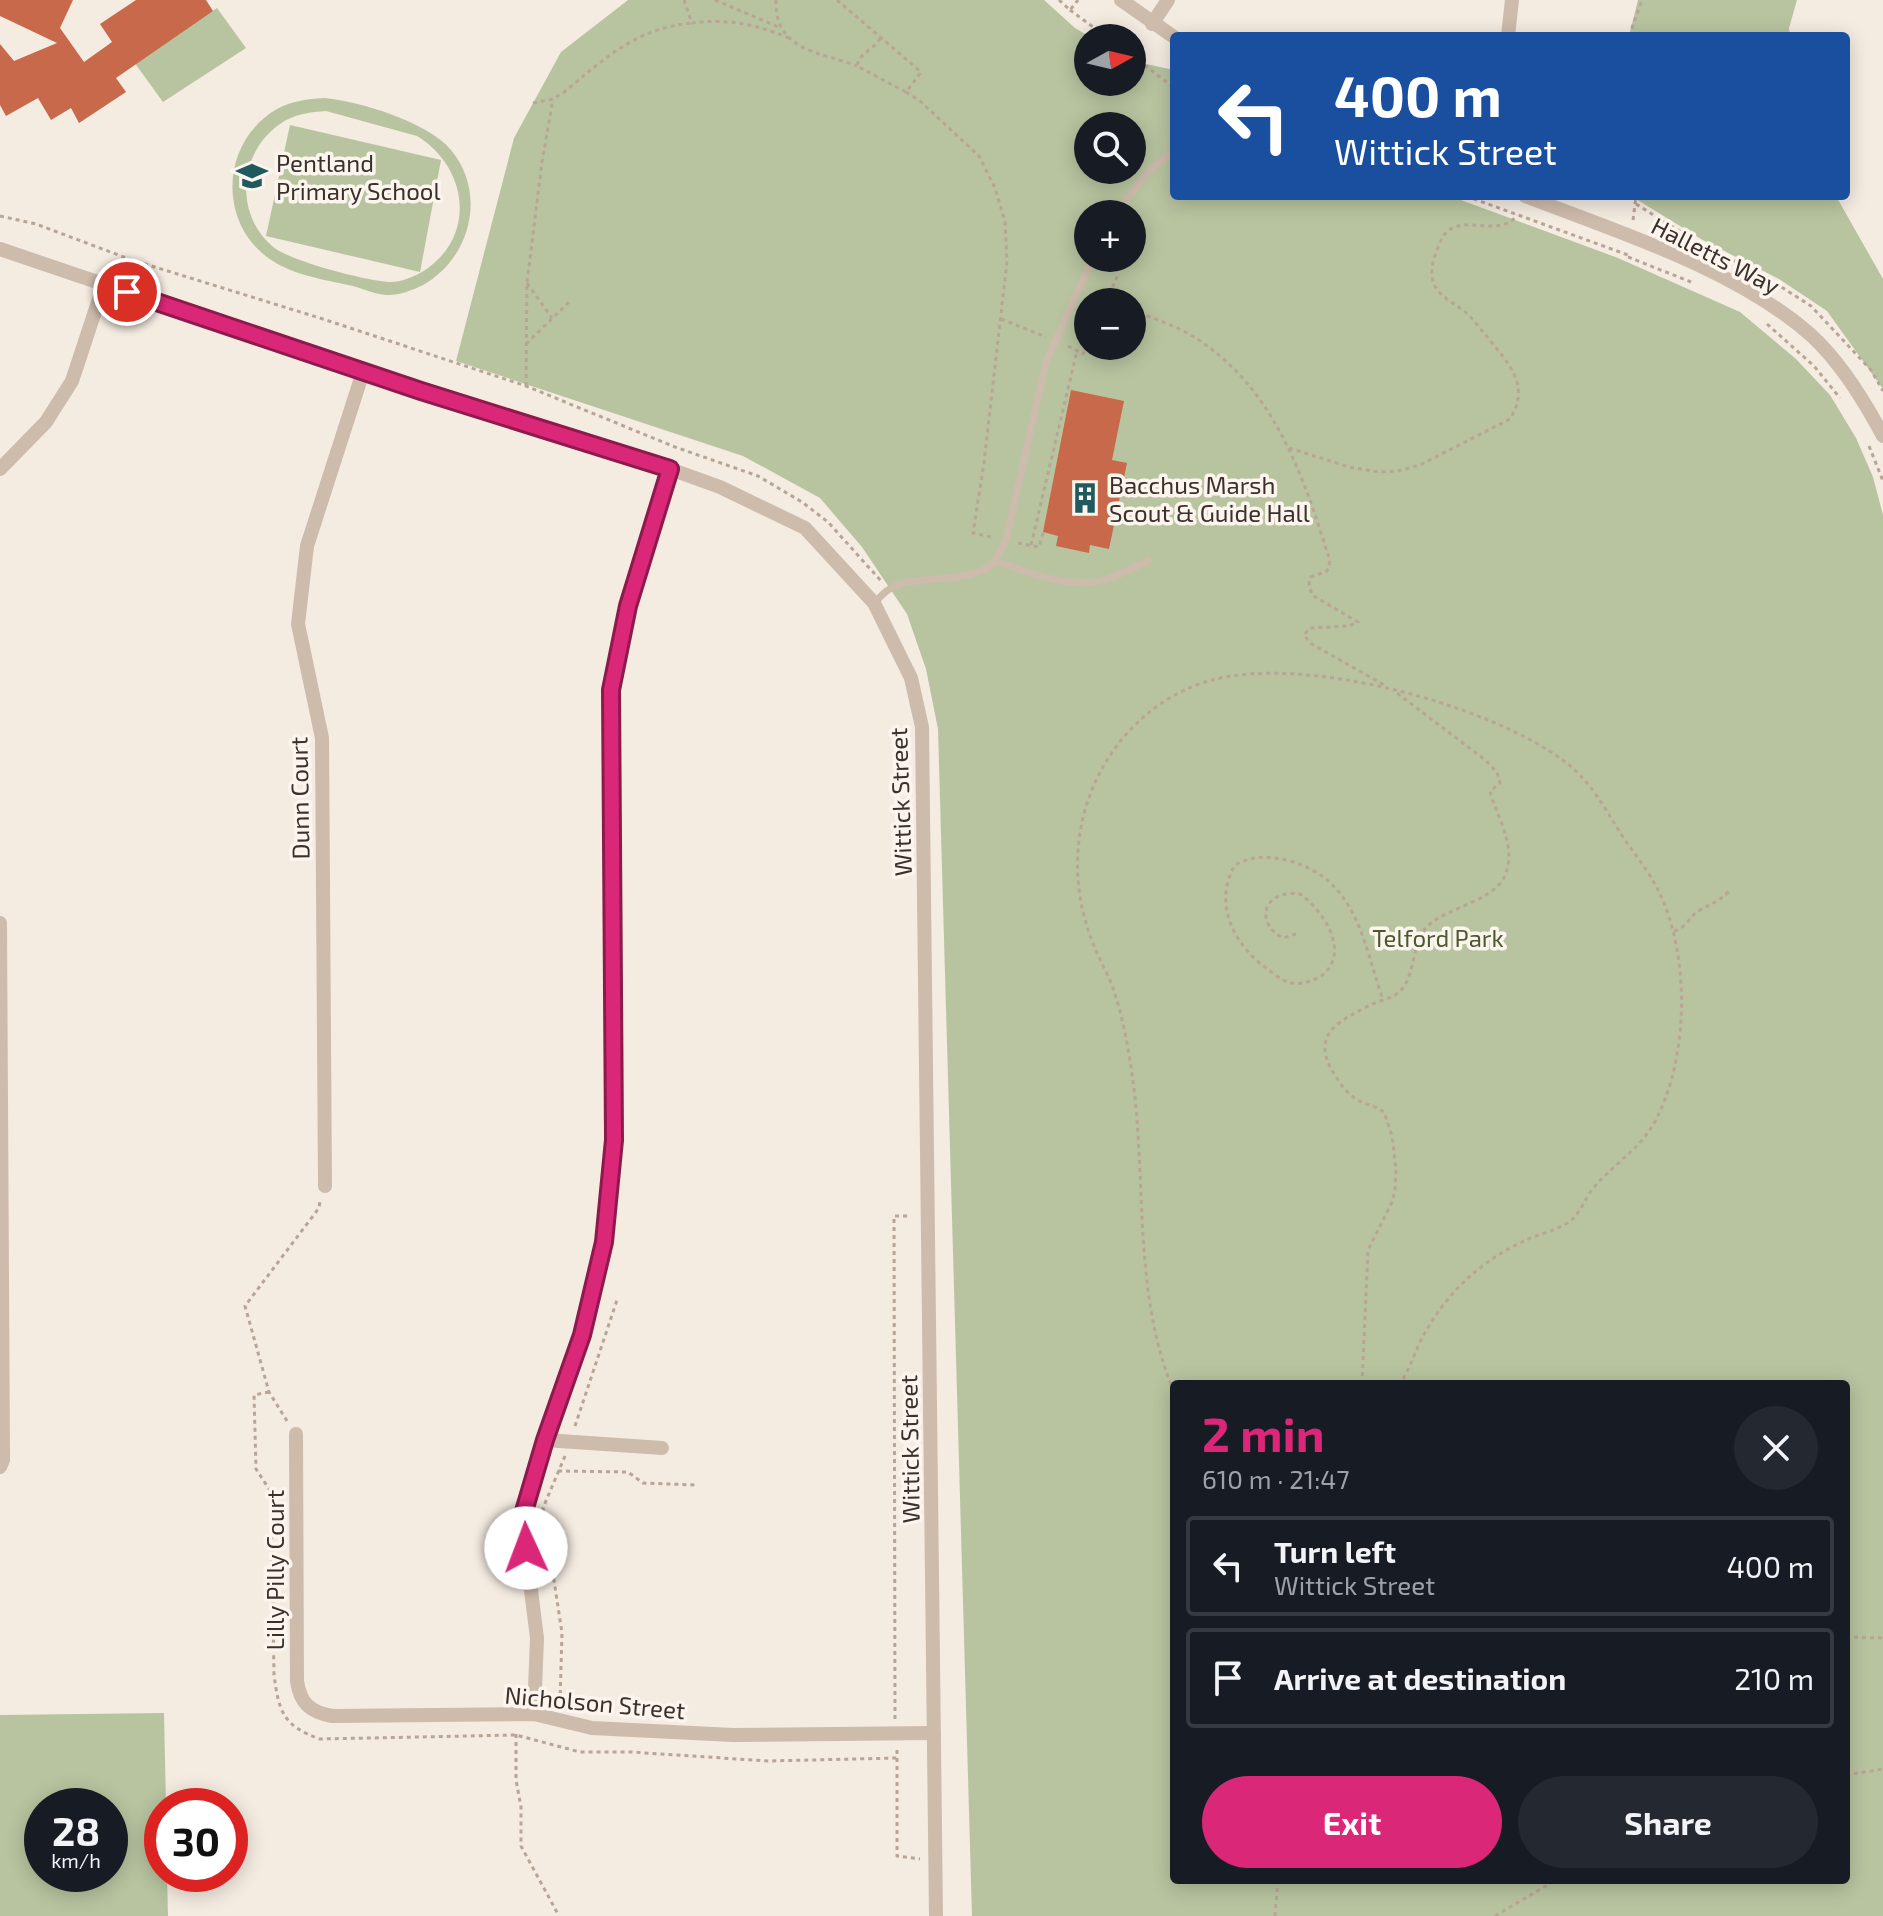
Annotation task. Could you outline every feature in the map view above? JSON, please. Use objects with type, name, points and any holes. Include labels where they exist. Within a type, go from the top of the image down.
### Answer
[{"type":"street","points":[[1121,0],[1170,35]]},
{"type":"street","points":[[1152,24],[1168,0]]},
{"type":"street","points":[[1508,32],[1512,0]]},
{"type":"street","name":"Halletts Way","points":[[1535,200],[1631,237],[1762,298],[1813,337],[1863,399],[1883,436]]},
{"type":"street","name":"Wittick Street","points":[[0,249],[363,372],[720,487],[805,528],[874,603],[911,678],[922,727],[936,1916]]},
{"type":"street","points":[[0,469],[46,422],[72,381],[104,284]]},
{"type":"street","name":"Dunn Court","points":[[325,1186],[322,738],[298,624],[307,546],[363,372]]},
{"type":"street","points":[[534,1714],[537,1638],[522,1518],[545,1440],[582,1335],[604,1242],[614,1140],[611,690],[628,606],[670,469]]},
{"type":"street","points":[[0,923],[3,1460],[0,1467]]},
{"type":"street","name":"Lilly Pilly Court","points":[[296,1434],[297,1681],[299,1696],[305,1704]]},
{"type":"street","points":[[545,1440],[662,1448]]},
{"type":"street","name":"Nicholson Street","points":[[305,1704],[315,1713],[332,1716],[534,1714],[592,1728],[717,1734],[934,1733]]},
{"type":"lane","points":[[1126,200],[1147,172],[1170,154]]},
{"type":"lane","points":[[874,603],[887,590],[899,584],[983,570],[995,561],[1006,540],[1046,362],[1087,272]]},
{"type":"lane","points":[[995,561],[1060,580],[1083,583],[1106,580],[1148,561]]},
{"type":"path","points":[[684,0],[692,23]]},
{"type":"path","points":[[714,0],[782,29]]},
{"type":"path","points":[[776,0],[776,13],[782,29],[791,39],[813,54],[834,57],[857,66],[920,101],[979,156],[995,188],[1005,222],[1006,276],[973,533],[998,539],[991,548]]},
{"type":"path","points":[[837,0],[921,72],[906,92]]},
{"type":"path","points":[[1059,0],[1089,24]]},
{"type":"path","points":[[1070,10],[1078,0]]},
{"type":"path","points":[[1630,32],[1642,0]]},
{"type":"path","points":[[533,103],[553,99],[639,36],[672,24],[709,21],[737,23],[791,39]]},
{"type":"path","points":[[857,66],[865,52],[876,47],[881,37]]},
{"type":"path","points":[[1146,66],[1170,85]]},
{"type":"path","points":[[526,386],[527,283],[553,99]]},
{"type":"path","points":[[1477,200],[1693,282]]},
{"type":"path","points":[[1628,257],[1636,200]]},
{"type":"path","points":[[1289,448],[1349,467],[1379,472],[1398,471],[1420,465],[1510,419],[1519,406],[1520,392],[1511,366],[1466,312],[1436,289],[1432,266],[1443,236],[1452,229],[1479,224],[1502,227],[1511,223],[1517,215]]},
{"type":"path","points":[[0,216],[36,224],[129,259],[526,386],[675,447],[758,476],[802,502],[828,522],[887,590]]},
{"type":"path","points":[[1112,288],[1118,275]]},
{"type":"path","points":[[527,283],[552,318]]},
{"type":"path","points":[[526,344],[569,302]]},
{"type":"path","points":[[1146,316],[1191,335],[1217,353],[1261,399],[1289,448],[1330,561],[1327,571],[1311,577],[1309,590],[1312,595],[1358,622],[1349,626],[1310,628],[1304,635],[1310,643],[1390,688],[1484,759],[1497,772],[1500,783],[1490,791],[1508,845],[1506,875],[1493,889],[1431,923],[1422,933],[1402,989],[1338,1022],[1328,1033],[1325,1049],[1331,1068],[1352,1097],[1384,1112],[1392,1136],[1396,1170],[1392,1202],[1368,1250],[1362,1380]]},
{"type":"path","points":[[1756,316],[1780,333],[1814,366],[1843,402]]},
{"type":"path","points":[[1031,545],[1075,360]]},
{"type":"path","points":[[1866,439],[1883,481]]},
{"type":"path","points":[[1006,540],[1039,547],[1043,533]]},
{"type":"path","points":[[879,578],[889,573]]},
{"type":"path","points":[[1170,1383],[1161,1363],[1150,1301],[1142,1232],[1139,1135],[1126,1040],[1114,989],[1084,921],[1076,869],[1079,843],[1088,799],[1098,772],[1136,723],[1187,689],[1213,680],[1254,673],[1339,679],[1390,688],[1442,703],[1535,741],[1568,764],[1589,784],[1658,889],[1674,931],[1681,977],[1679,1026],[1673,1074],[1652,1129],[1641,1145],[1593,1189],[1572,1221],[1522,1242],[1472,1274],[1435,1316],[1402,1380]]},
{"type":"path","points":[[1296,934],[1283,938],[1274,934],[1267,917],[1268,903],[1280,893],[1300,894],[1322,913],[1330,929],[1334,947],[1327,971],[1317,979],[1291,983],[1276,975],[1243,947],[1225,907],[1226,889],[1235,865],[1258,857],[1275,858],[1304,866],[1331,882],[1356,918],[1383,1000]]},
{"type":"path","points":[[1674,931],[1686,926],[1696,913],[1721,900],[1729,891]]},
{"type":"path","points":[[296,1434],[269,1392],[245,1306],[319,1208],[325,1186]]},
{"type":"path","points":[[928,1215],[894,1216],[897,1856],[936,1861]]},
{"type":"path","points":[[558,1746],[562,1633],[543,1508],[571,1442],[617,1300]]},
{"type":"path","points":[[269,1392],[254,1395],[256,1469],[271,1492],[274,1675],[278,1703],[288,1722],[301,1732],[320,1739],[516,1735],[580,1752],[631,1752],[768,1761],[897,1758]]},
{"type":"path","points":[[558,1471],[628,1472],[643,1483],[695,1485]]},
{"type":"path","points":[[1850,1637],[1883,1638]]},
{"type":"path","points":[[514,1715],[521,1846],[559,1916]]},
{"type":"path","points":[[1850,1774],[1883,1769]]},
{"type":"path","points":[[1275,1916],[1278,1884]]},
{"type":"path","points":[[1495,1916],[1549,1884]]},
{"type":"green space","name":"Telford Park","points":[[628,0],[1044,0],[1074,27],[1074,96],[1146,96],[1146,64],[1170,69],[1170,200],[1461,200],[1618,258],[1740,312],[1796,359],[1830,395],[1856,438],[1873,477],[1883,515],[1883,1916],[972,1916],[938,729],[926,669],[907,614],[862,547],[820,498],[743,456],[456,361],[514,138],[561,52]]},
{"type":"green space","points":[[1638,0],[1797,0],[1790,32],[1630,32]]},
{"type":"green space","points":[[217,8],[246,48],[163,102],[134,62]]},
{"type":"green space","points":[[324,98],[355,103],[426,130],[451,150],[462,167],[469,185],[471,204],[468,224],[453,259],[423,285],[402,293],[384,295],[287,269],[264,255],[243,229],[233,191],[234,172],[248,136],[260,121],[277,109],[294,102]],"holes":[[[326,111],[417,136],[447,166],[456,184],[460,203],[452,241],[440,258],[422,272],[392,282],[345,274],[310,263],[272,246],[251,217],[246,183],[249,166],[266,136],[285,121],[302,114]]]},
{"type":"green space","points":[[290,125],[441,160],[420,272],[266,236]]},
{"type":"green space","points":[[1638,200],[1838,200],[1883,279],[1883,389],[1827,311],[1779,279],[1701,239]]},
{"type":"green space","points":[[164,1713],[166,1788],[144,1788],[144,1892],[167,1892],[168,1916],[0,1916],[0,1715]]},
{"type":"building","points":[[0,0],[73,0],[60,28],[84,62],[112,42],[100,24],[136,0],[206,0],[213,11],[116,78],[126,92],[79,123],[71,108],[51,120],[38,98],[6,116],[0,105],[0,44],[14,61],[57,43],[0,16]]},
{"type":"building","name":"Bacchus Marsh Scout & Guide Hall","points":[[1071,390],[1124,401],[1112,460],[1127,463],[1109,549],[1090,545],[1089,553],[1056,546],[1058,536],[1043,532]]},
{"type":"place","name":"Pentland Primary School","points":[[252,176]]},
{"type":"place","name":"Bacchus Marsh Scout & Guide Hall","points":[[1085,498]]},
{"type":"route","points":[[127,292],[421,391],[670,469],[628,606],[611,690],[614,1140],[604,1242],[582,1335],[545,1440],[522,1518],[526,1548]]}]
